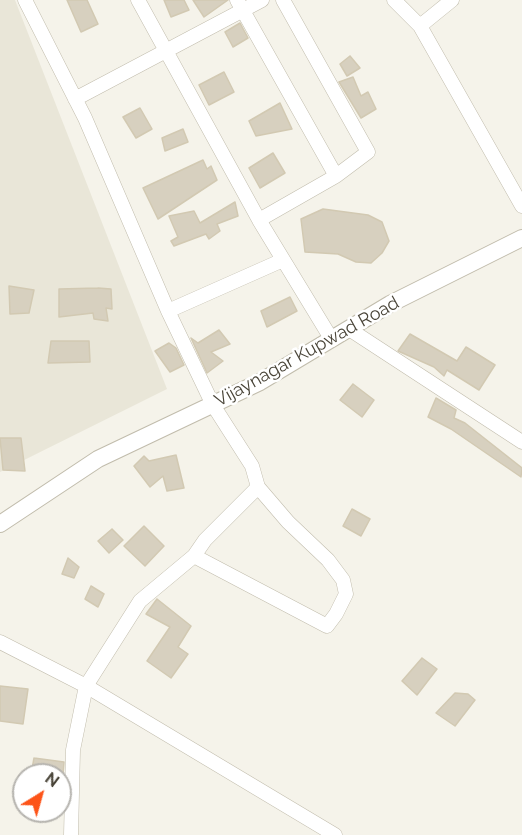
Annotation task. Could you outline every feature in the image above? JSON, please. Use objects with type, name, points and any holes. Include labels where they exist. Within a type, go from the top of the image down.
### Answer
[{"type":"street","points":[[25,0],[75,99],[168,311],[213,405],[252,466],[258,487],[288,522],[328,560],[343,580],[346,594],[327,626],[194,556]]},
{"type":"street","points":[[138,0],[259,220],[332,340]]},
{"type":"street","points":[[75,99],[240,5],[262,0]]},
{"type":"street","points":[[259,220],[336,176],[368,152],[283,0]]},
{"type":"street","points":[[394,0],[420,26],[522,206]]},
{"type":"street","points":[[420,26],[452,0]]},
{"type":"street","points":[[240,5],[336,176]]},
{"type":"street","name":"Vijaynagar Kupwad Road","points":[[0,524],[98,459],[260,382],[390,304],[522,238]]},
{"type":"street","points":[[168,311],[284,260]]},
{"type":"street","points":[[349,329],[522,442]]},
{"type":"street","points":[[71,835],[73,750],[86,686],[140,601],[194,556],[205,540],[258,487]]},
{"type":"street","points":[[0,642],[86,686],[335,835]]},
{"type":"shaded area","points":[[0,0],[15,0],[167,389],[0,472]]},
{"type":"building","points":[[67,0],[87,0],[98,24],[81,32]]},
{"type":"building","points":[[164,0],[184,0],[189,10],[171,17]]},
{"type":"building","points":[[193,0],[228,0],[204,17]]},
{"type":"building","points":[[240,23],[248,38],[233,47],[225,32]]},
{"type":"building","points":[[350,56],[360,68],[347,76],[340,64]]},
{"type":"building","points":[[224,72],[234,92],[209,105],[199,85]]},
{"type":"building","points":[[353,77],[361,96],[368,92],[376,109],[361,118],[339,82]]},
{"type":"building","points":[[280,103],[292,129],[256,136],[249,121]]},
{"type":"building","points":[[140,108],[152,129],[136,138],[123,117]]},
{"type":"building","points":[[183,129],[188,142],[165,151],[162,138]]},
{"type":"building","points":[[273,153],[285,173],[260,188],[249,168]]},
{"type":"building","points":[[203,160],[207,169],[211,166],[217,180],[158,219],[143,188]]},
{"type":"building","points":[[235,202],[238,216],[217,224],[220,231],[209,239],[206,234],[174,246],[171,241],[178,237],[169,216],[194,211],[200,223]]},
{"type":"building","points":[[323,209],[368,215],[382,222],[389,241],[382,253],[371,263],[356,262],[338,254],[305,252],[301,219]]},
{"type":"building","points":[[9,286],[34,290],[29,313],[10,314]]},
{"type":"building","points":[[59,289],[111,289],[112,309],[106,308],[108,321],[94,319],[93,313],[59,317]]},
{"type":"building","points":[[290,297],[297,311],[267,327],[261,311]]},
{"type":"building","points":[[219,330],[230,344],[211,352],[223,361],[207,373],[191,338],[198,343]]},
{"type":"building","points":[[410,334],[457,361],[466,347],[495,365],[479,390],[447,370],[444,376],[434,367],[398,351]]},
{"type":"building","points":[[51,341],[89,341],[90,362],[48,363]]},
{"type":"building","points":[[169,343],[176,348],[184,365],[170,372],[155,351]]},
{"type":"building","points":[[353,384],[374,400],[362,417],[340,400]]},
{"type":"building","points":[[436,398],[456,410],[454,418],[465,423],[522,468],[521,477],[451,429],[428,417]]},
{"type":"building","points":[[0,438],[21,438],[25,471],[3,470]]},
{"type":"building","points":[[176,455],[184,488],[167,491],[163,476],[150,487],[134,466],[144,456],[149,461]]},
{"type":"building","points":[[352,509],[370,519],[361,536],[343,526]]},
{"type":"building","points":[[144,526],[164,546],[145,566],[124,546]]},
{"type":"building","points":[[112,529],[123,540],[109,553],[98,541]]},
{"type":"building","points":[[68,558],[79,567],[74,578],[62,574]]},
{"type":"building","points":[[91,586],[104,594],[98,607],[85,599]]},
{"type":"building","points":[[157,599],[191,626],[178,647],[188,654],[171,678],[147,661],[170,627],[146,614]]},
{"type":"building","points":[[422,658],[437,669],[417,695],[402,681]]},
{"type":"building","points":[[0,686],[28,689],[23,724],[0,721]]},
{"type":"building","points":[[455,693],[468,694],[475,700],[455,726],[436,713]]},
{"type":"building","points":[[34,758],[64,762],[64,763],[33,763]]}]
